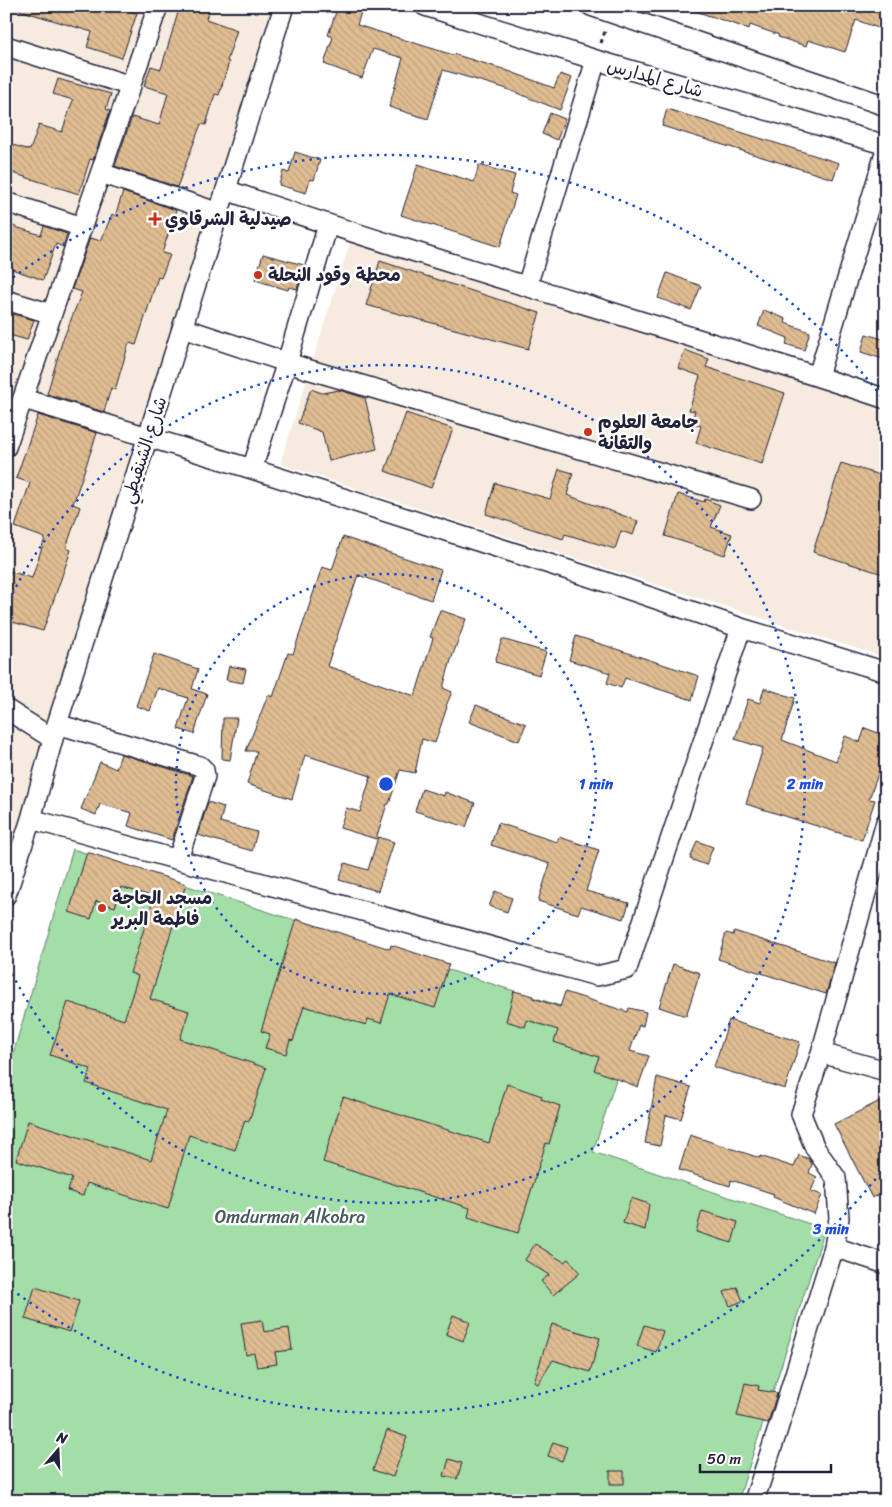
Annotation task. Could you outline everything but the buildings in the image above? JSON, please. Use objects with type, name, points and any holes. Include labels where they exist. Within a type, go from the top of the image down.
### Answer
[{"type":"street","points":[[7,443],[24,399],[158,6]]},
{"type":"street","name":"شارع الشنقيطي","points":[[6,895],[31,819],[55,731],[284,6]]},
{"type":"street","name":"شارع المدارس","points":[[425,6],[596,60],[886,145]]},
{"type":"street","points":[[591,6],[612,10],[886,106]]},
{"type":"street","points":[[6,46],[131,86]]},
{"type":"street","points":[[527,286],[596,60]]},
{"type":"street","points":[[818,376],[886,150]]},
{"type":"street","points":[[101,173],[219,213]]},
{"type":"street","points":[[226,190],[328,225],[818,376],[886,399]]},
{"type":"street","points":[[6,202],[82,227]]},
{"type":"street","points":[[252,469],[287,362],[328,225]]},
{"type":"street","points":[[6,300],[52,314]]},
{"type":"street","points":[[183,328],[287,362],[751,499]]},
{"type":"street","points":[[24,399],[252,469],[615,585],[742,628],[886,672]]},
{"type":"street","points":[[31,819],[597,976],[627,969],[742,628]]},
{"type":"street","points":[[6,708],[55,731],[200,766],[204,770],[205,776],[178,859]]},
{"type":"street","points":[[754,1501],[834,1247],[839,1218],[836,1178],[815,1148],[802,1114],[886,822]]},
{"type":"street","points":[[821,1053],[886,1071]]},
{"type":"street","points":[[834,1247],[886,1264]]},
{"type":"path","points":[[596,60],[612,10]]},
{"type":"shaded area","points":[[6,6],[281,6],[6,923]]},
{"type":"shaded area","name":"جامعة العلوم والتقانة","points":[[354,230],[886,400],[886,658],[280,464]]},
{"type":"green space","name":"Omdurman Alkobra","points":[[73,849],[632,1029],[593,1152],[825,1229],[738,1501],[6,1501],[6,1078]]},
{"type":"place","name":"صيدلية الشرقاوي","points":[[155,219]]},
{"type":"place","name":"محطة وقود النحلة","points":[[258,275]]},
{"type":"place","name":"جامعة العلوم والتقانة","points":[[588,432]]},
{"type":"place","name":"مسجد الحاجة فاطمة البرير","points":[[102,908]]}]
